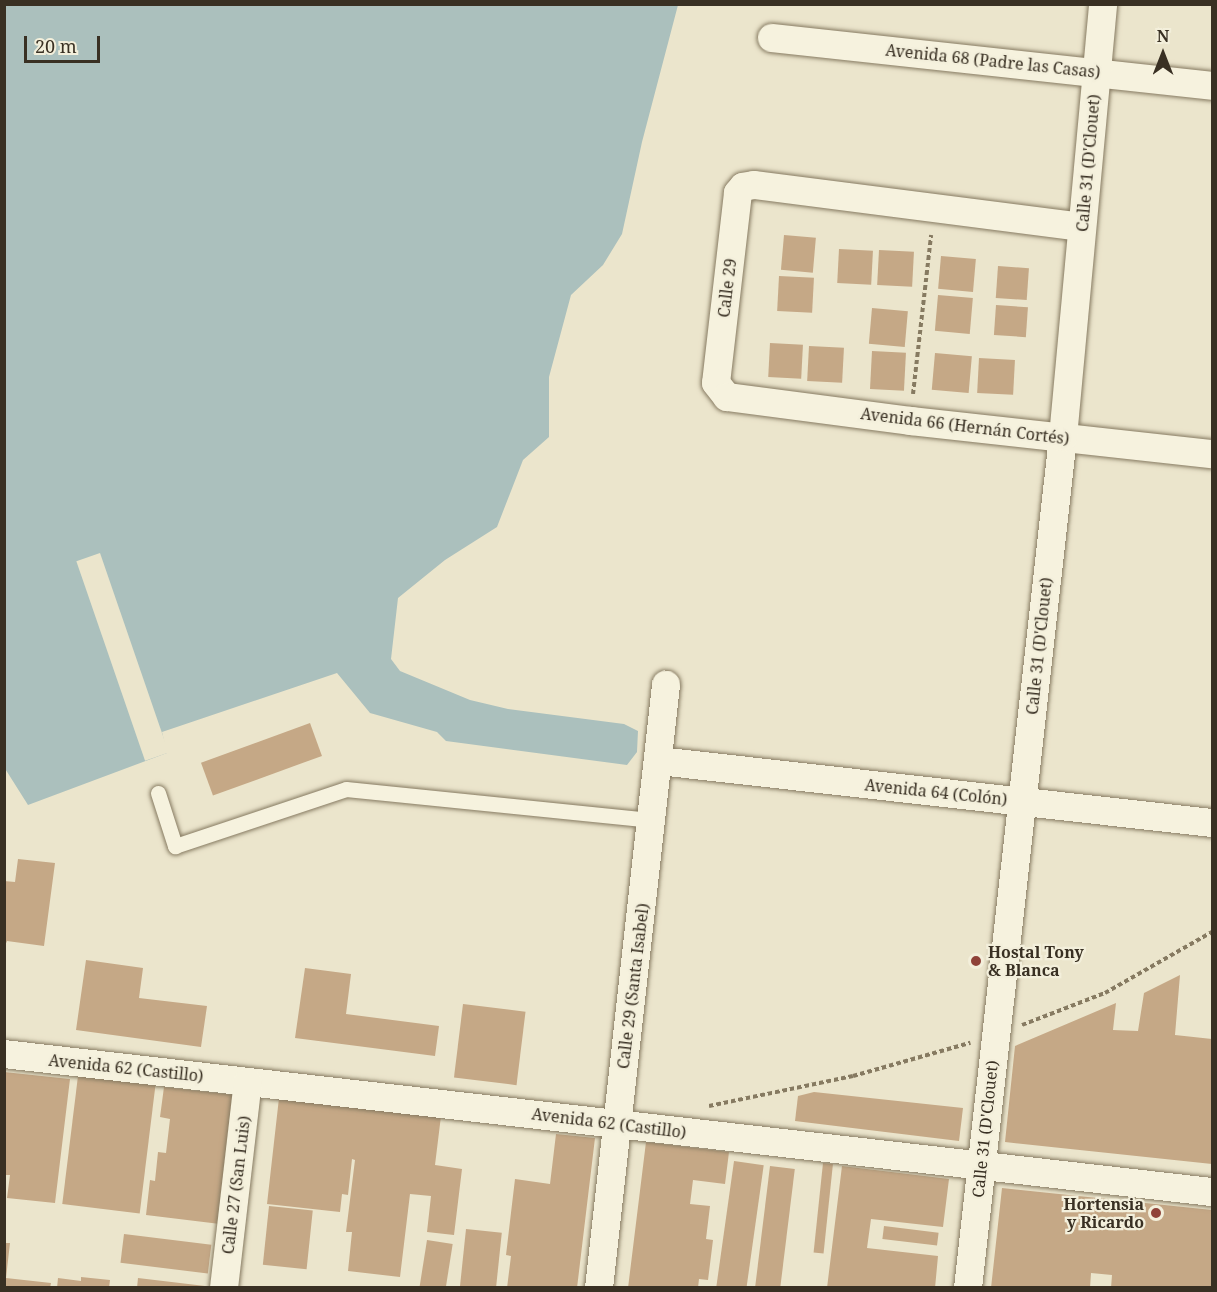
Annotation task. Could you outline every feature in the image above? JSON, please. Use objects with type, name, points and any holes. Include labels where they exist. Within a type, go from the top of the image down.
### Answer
[{"type":"street","name":"Calle 31 (D'Clouet)","points":[[968,1287],[994,1036],[1063,437],[1103,4]]},
{"type":"street","name":"Avenida 68 (Padre las Casas)","points":[[772,38],[1212,86]]},
{"type":"street","name":"Calle 29","points":[[720,390],[716,383],[732,240],[738,193],[743,187],[754,185],[934,207]]},
{"type":"street","points":[[934,207],[1082,227]]},
{"type":"street","name":"Avenida 66 (Hernán Cortés)","points":[[720,390],[727,397],[910,421],[1212,454]]},
{"type":"street","name":"Calle 29 (Santa Isabel)","points":[[599,1287],[666,685]]},
{"type":"street","name":"Avenida 64 (Colón)","points":[[659,761],[1212,824]]},
{"type":"street","name":"Avenida 62 (Castillo)","points":[[4,1054],[1212,1192]]},
{"type":"street","name":"Calle 27 (San Luis)","points":[[224,1287],[248,1082]]},
{"type":"lane","points":[[158,793],[175,846],[346,789],[652,820]]},
{"type":"path","points":[[910,421],[934,207]]},
{"type":"path","points":[[699,1108],[853,1076],[994,1036],[1105,993],[1212,932]]},
{"type":"shaded area","points":[[4,5],[678,5],[642,142],[622,234],[603,265],[571,295],[549,377],[549,437],[523,460],[497,527],[445,560],[398,598],[391,659],[400,671],[470,700],[508,709],[624,724],[638,731],[637,752],[627,765],[446,741],[437,732],[370,713],[337,673],[162,732],[167,753],[28,805],[4,767]]},
{"type":"pier","points":[[100,553],[169,753],[145,761],[76,561]]},
{"type":"building","points":[[784,235],[816,238],[813,273],[781,270]]},
{"type":"building","points":[[839,249],[873,251],[871,285],[837,283]]},
{"type":"building","points":[[879,250],[914,252],[912,287],[877,285]]},
{"type":"building","points":[[941,256],[976,259],[973,292],[938,289]]},
{"type":"building","points":[[998,266],[1029,268],[1027,300],[996,298]]},
{"type":"building","points":[[779,276],[814,278],[812,313],[777,311]]},
{"type":"building","points":[[938,295],[973,298],[970,334],[935,331]]},
{"type":"building","points":[[996,305],[1028,307],[1026,337],[994,335]]},
{"type":"building","points":[[872,308],[908,311],[905,347],[869,344]]},
{"type":"building","points":[[770,343],[803,345],[801,379],[768,377]]},
{"type":"building","points":[[809,346],[844,348],[842,383],[807,381]]},
{"type":"building","points":[[872,351],[906,353],[904,391],[870,389]]},
{"type":"building","points":[[935,353],[972,356],[969,393],[932,390]]},
{"type":"building","points":[[979,358],[1015,360],[1013,395],[977,393]]},
{"type":"building","points":[[310,723],[322,756],[213,796],[201,763]]},
{"type":"building","points":[[18,859],[55,863],[44,946],[7,941],[4,948],[4,881],[15,882]]},
{"type":"building","points":[[86,960],[143,968],[139,998],[207,1006],[201,1047],[76,1030]]},
{"type":"building","points":[[305,968],[351,974],[346,1014],[439,1026],[435,1056],[295,1038]]},
{"type":"building","points":[[1180,975],[1175,1035],[1212,1039],[1212,1164],[1005,1142],[1015,1046],[1116,1003],[1113,1030],[1138,1031],[1144,993]]},
{"type":"building","points":[[463,1004],[526,1012],[517,1085],[454,1077]]},
{"type":"building","points":[[4,1072],[70,1079],[55,1203],[7,1198],[10,1175],[4,1175]]},
{"type":"building","points":[[78,1076],[155,1086],[140,1214],[62,1204]]},
{"type":"building","points":[[164,1087],[235,1095],[220,1224],[146,1215],[150,1180],[155,1181],[158,1152],[166,1153],[170,1119],[160,1117]]},
{"type":"building","points":[[814,1092],[963,1108],[959,1141],[795,1121],[798,1096]]},
{"type":"building","points":[[279,1098],[441,1116],[435,1165],[462,1169],[454,1235],[427,1232],[431,1196],[410,1194],[400,1277],[348,1271],[352,1232],[346,1232],[355,1160],[352,1159],[348,1195],[342,1194],[340,1212],[267,1204]]},
{"type":"building","points":[[556,1134],[595,1138],[577,1288],[507,1288],[511,1256],[506,1255],[515,1179],[550,1184]]},
{"type":"building","points":[[646,1142],[729,1152],[725,1184],[693,1180],[690,1204],[710,1206],[706,1239],[713,1240],[708,1280],[699,1279],[698,1288],[628,1288]]},
{"type":"building","points":[[734,1161],[764,1165],[746,1288],[716,1288]]},
{"type":"building","points":[[823,1163],[833,1164],[824,1254],[814,1253]]},
{"type":"building","points":[[770,1166],[795,1169],[780,1288],[755,1288]]},
{"type":"building","points":[[842,1166],[949,1179],[943,1227],[871,1219],[867,1248],[938,1256],[935,1288],[827,1288]]},
{"type":"building","points":[[1002,1188],[1212,1210],[1212,1288],[1111,1288],[1112,1275],[1091,1273],[1090,1288],[991,1288]]},
{"type":"building","points":[[269,1206],[313,1211],[307,1269],[263,1265]]},
{"type":"building","points":[[884,1226],[939,1233],[937,1246],[882,1239]]},
{"type":"building","points":[[466,1229],[502,1233],[496,1288],[460,1288]]},
{"type":"building","points":[[124,1234],[211,1245],[208,1274],[120,1263]]},
{"type":"building","points":[[427,1240],[453,1244],[446,1288],[419,1287]]},
{"type":"building","points":[[4,1243],[10,1243],[6,1278],[51,1283],[50,1288],[4,1288]]},
{"type":"building","points":[[81,1277],[110,1280],[109,1288],[57,1288],[58,1278],[81,1281]]},
{"type":"building","points":[[138,1278],[205,1286],[205,1288],[137,1288]]},
{"type":"place","name":"Hostal Tony & Blanca","points":[[976,961]]},
{"type":"place","name":"Hortensia y Ricardo","points":[[1156,1213]]}]
